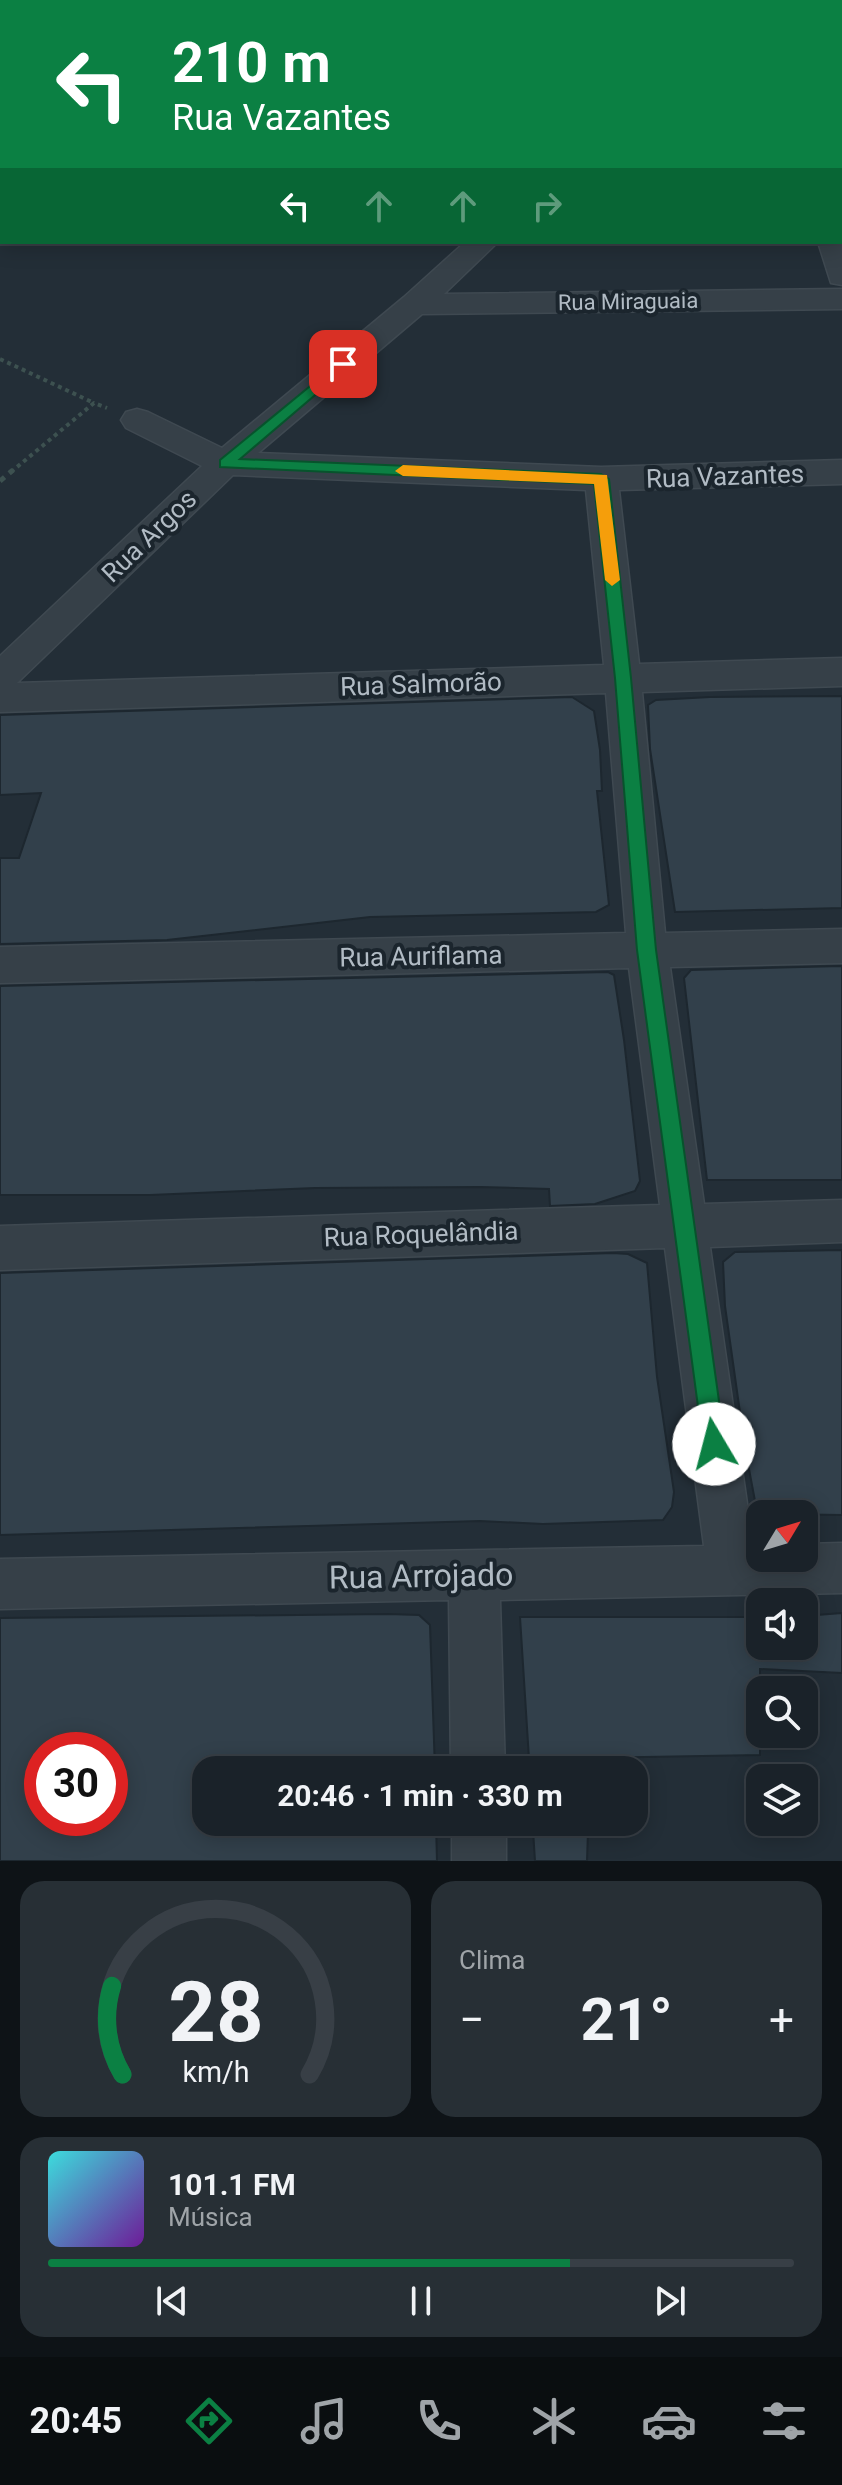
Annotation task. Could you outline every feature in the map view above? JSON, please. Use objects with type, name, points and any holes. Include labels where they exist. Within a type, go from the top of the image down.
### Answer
[{"type":"street","name":"Rua Argos","points":[[0,678],[225,463],[415,304],[481,244]]},
{"type":"street","points":[[834,244],[842,276]]},
{"type":"street","name":"Rua Miraguaia","points":[[415,304],[842,299]]},
{"type":"street","points":[[137,420],[225,463]]},
{"type":"street","name":"Rua Vazantes","points":[[225,463],[601,479],[842,472]]},
{"type":"street","points":[[601,479],[623,678],[647,950],[732,1569]]},
{"type":"street","name":"Rua Salmorão","points":[[0,698],[842,672]]},
{"type":"street","name":"Rua Auriflama","points":[[0,965],[842,946]]},
{"type":"street","name":"Rua Roquelândia","points":[[0,1248],[842,1221]]},
{"type":"street","name":"Rua Arrojado","points":[[0,1584],[842,1568]]},
{"type":"street","points":[[474,1575],[478,1756]]},
{"type":"street","points":[[479,1836],[479,1861]]},
{"type":"path","points":[[0,359],[137,420]]},
{"type":"path","points":[[0,481],[94,403]]},
{"type":"building","points":[[842,696],[842,908],[675,912],[650,749],[648,705],[656,700],[710,697]]},
{"type":"building","points":[[572,697],[594,711],[600,750],[602,791],[597,791],[609,905],[596,912],[370,917],[167,940],[0,944],[0,858],[19,858],[41,793],[0,795],[0,715]]},
{"type":"building","points":[[842,966],[842,1180],[707,1180],[684,978],[691,970]]},
{"type":"building","points":[[608,972],[614,975],[624,1040],[640,1181],[635,1191],[595,1204],[550,1206],[549,1189],[480,1187],[315,1188],[150,1195],[0,1195],[0,986]]},
{"type":"building","points":[[842,1250],[842,1515],[818,1515],[818,1500],[755,1500],[725,1306],[723,1262],[735,1252]]},
{"type":"building","points":[[628,1254],[647,1263],[657,1377],[674,1492],[672,1507],[663,1520],[543,1524],[480,1521],[0,1535],[0,1273]]},
{"type":"building","points":[[842,1613],[842,1673],[760,1669],[760,1676],[746,1676],[746,1748],[760,1748],[760,1755],[529,1756],[520,1617],[746,1617],[746,1660],[818,1660],[818,1615]]},
{"type":"building","points":[[388,1614],[419,1615],[430,1625],[435,1756],[192,1756],[192,1836],[436,1836],[437,1861],[0,1861],[0,1618]]},
{"type":"building","points":[[533,1836],[588,1836],[587,1861],[535,1861]]},
{"type":"slow traffic","points":[[403,471],[601,479],[612,580]]},
{"type":"route","points":[[343,364],[225,463],[601,479],[623,678],[647,950],[714,1444]]}]
